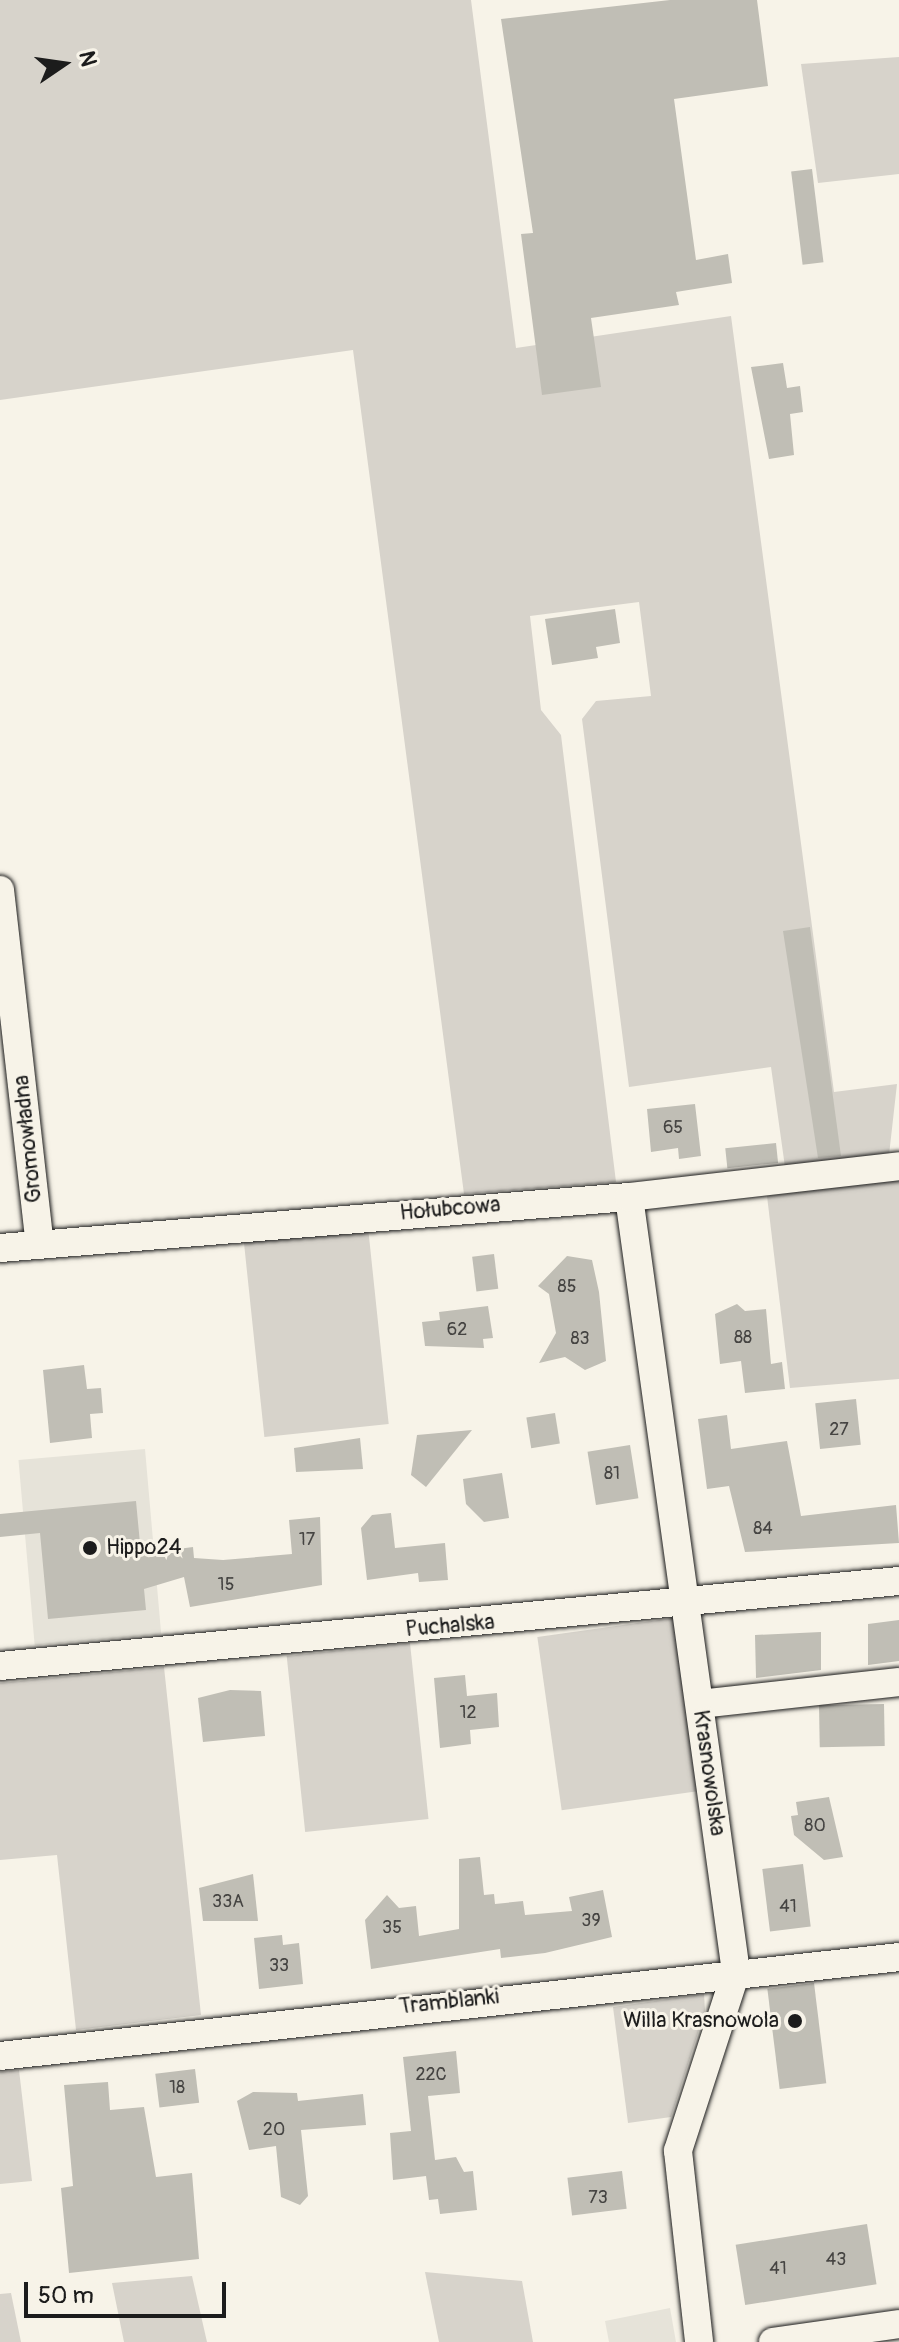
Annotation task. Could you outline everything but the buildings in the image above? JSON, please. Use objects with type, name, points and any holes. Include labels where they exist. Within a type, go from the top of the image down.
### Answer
[{"type":"street","name":"Gromowładna","points":[[0,890],[40,1244]]},
{"type":"street","name":"Hołubcowa","points":[[0,1248],[629,1197],[899,1166]]},
{"type":"street","name":"Krasnowolska","points":[[629,1197],[736,1972],[678,2151],[699,2342]]},
{"type":"street","name":"Puchalska","points":[[0,1666],[685,1606],[899,1581]]},
{"type":"street","points":[[700,1704],[899,1682]]},
{"type":"street","name":"Tramblanki","points":[[0,2056],[736,1972],[899,1957]]},
{"type":"street","points":[[773,2342],[899,2324]]},
{"type":"shaded area","points":[[0,0],[471,0],[516,348],[731,316],[834,1092],[897,1084],[889,1155],[785,1167],[771,1067],[629,1087],[582,719],[596,701],[651,696],[639,602],[530,616],[541,710],[561,735],[616,1182],[464,1194],[353,350],[0,400]]},
{"type":"shaded area","points":[[899,57],[899,174],[818,183],[801,64]]},
{"type":"shaded area","points":[[899,1177],[899,1379],[790,1388],[767,1196]]},
{"type":"shaded area","points":[[368,1227],[389,1424],[264,1437],[244,1240]]},
{"type":"shaded area","name":"Hippo24","points":[[145,1449],[161,1634],[35,1645],[18,1460]]},
{"type":"shaded area","points":[[673,1618],[697,1791],[562,1810],[537,1637]]},
{"type":"shaded area","points":[[410,1643],[429,1819],[305,1832],[287,1656]]},
{"type":"shaded area","points":[[164,1667],[201,2015],[76,2030],[57,1855],[0,1860],[0,1683]]},
{"type":"shaded area","points":[[704,1994],[705,2011],[671,2117],[628,2123],[613,2007]]},
{"type":"shaded area","points":[[19,2070],[32,2181],[0,2184],[0,2072]]},
{"type":"shaded area","points":[[425,2272],[522,2281],[533,2342],[439,2342]]},
{"type":"shaded area","points":[[192,2276],[207,2342],[124,2342],[112,2283]]},
{"type":"shaded area","points":[[11,2293],[21,2342],[0,2342],[0,2294]]},
{"type":"shaded area","points":[[670,2308],[676,2342],[609,2342],[605,2321]]},
{"type":"place","name":"Hippo24","points":[[90,1548]]},
{"type":"place","name":"Willa Krasnowola","points":[[795,2021]]}]
